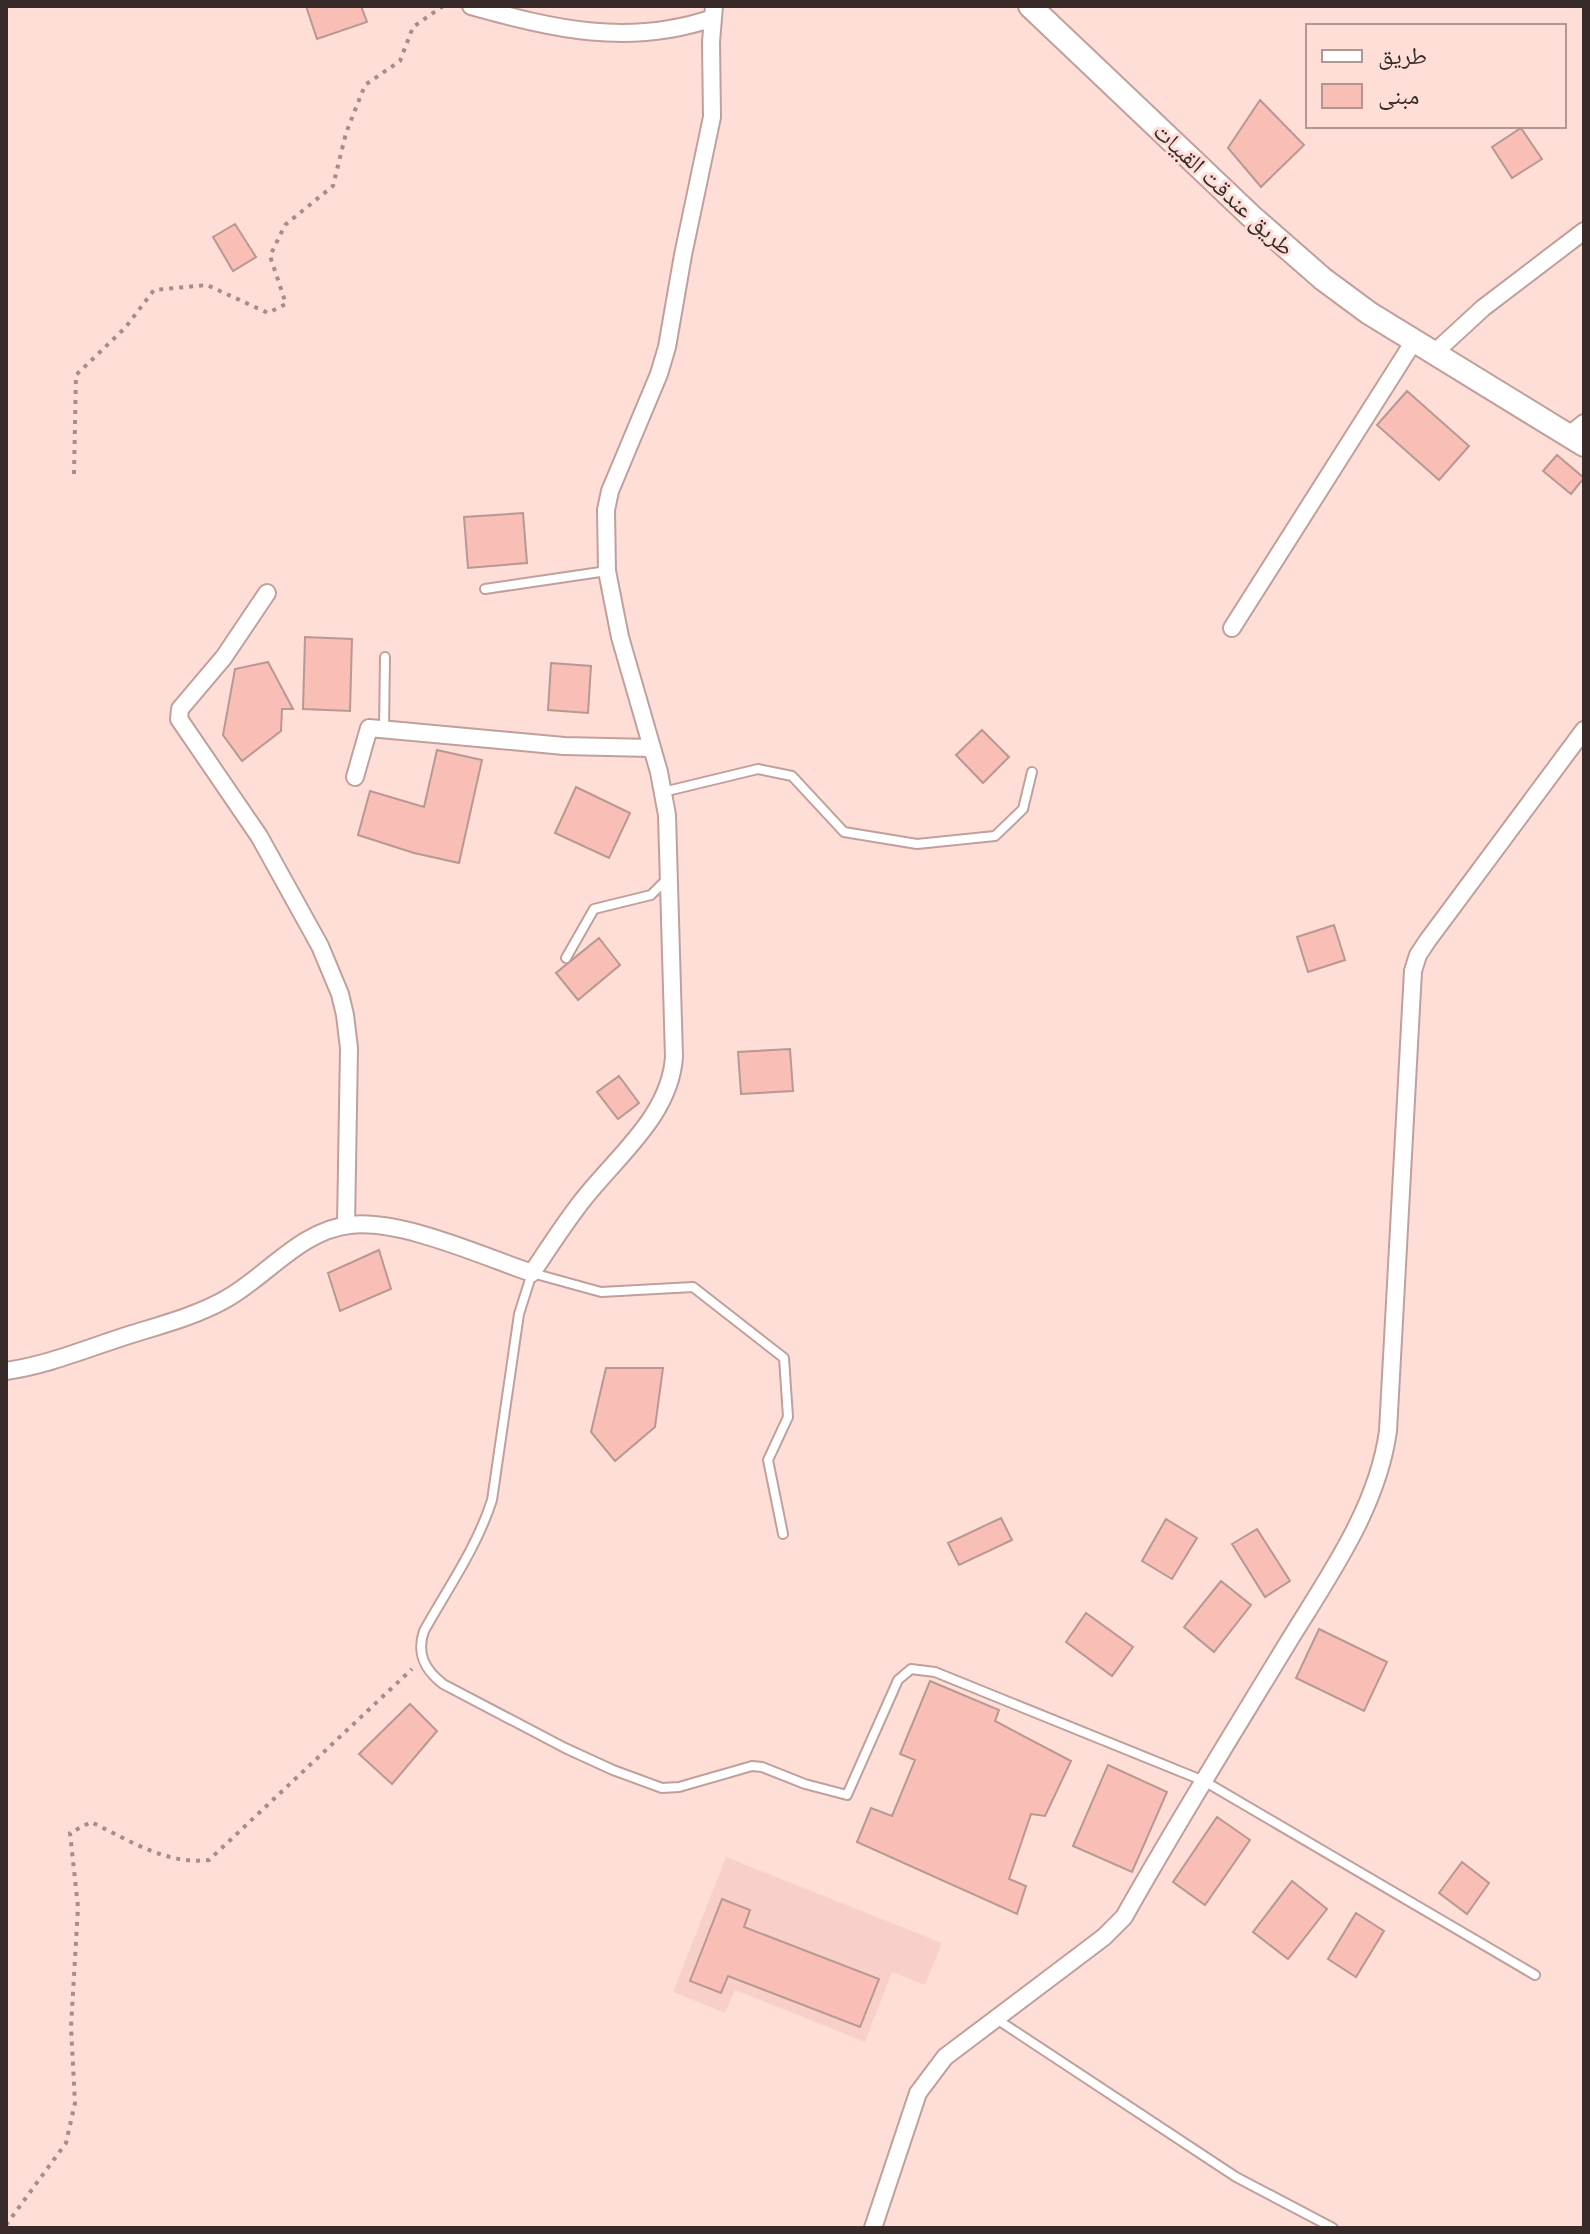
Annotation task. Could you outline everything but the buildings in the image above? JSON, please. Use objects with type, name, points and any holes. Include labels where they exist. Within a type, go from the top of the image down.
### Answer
[{"type":"main road","name":"طريق عندقت القبيات","points":[[1030,6],[1251,216],[1311,268],[1369,313],[1433,354],[1579,435]]},
{"type":"street","points":[[471,6],[600,34],[657,32],[686,27],[714,12]]},
{"type":"street","points":[[6,1371],[48,1362],[206,1309],[244,1288],[301,1244],[322,1232],[346,1225],[390,1227],[532,1273],[581,1202],[655,1113],[667,1094],[673,1076],[674,1057],[667,815],[620,637],[607,571],[606,510],[610,491],[659,374],[708,138],[713,100],[711,42],[714,12]]},
{"type":"street","points":[[1433,354],[1483,308],[1584,231]]},
{"type":"street","points":[[1232,628],[1414,341]]},
{"type":"street","points":[[267,593],[207,680],[180,709],[179,719],[259,836],[320,946],[340,994],[349,1048],[346,1225]]},
{"type":"street","points":[[355,777],[369,728],[564,746],[650,748]]},
{"type":"street","points":[[873,2228],[918,2093],[945,2057],[1104,1937],[1124,1917],[1351,1536],[1382,1468],[1388,1431],[1412,988],[1418,955],[1584,730]]},
{"type":"lane","points":[[485,589],[607,571]]},
{"type":"lane","points":[[384,729],[385,657]]},
{"type":"lane","points":[[663,792],[758,769],[792,776],[844,832],[917,844],[995,836],[1023,809],[1032,772]]},
{"type":"lane","points":[[566,958],[594,909],[651,895],[668,878]]},
{"type":"lane","points":[[783,1534],[768,1460],[788,1417],[784,1358],[693,1287],[601,1292],[532,1273],[519,1314],[492,1500],[473,1546],[424,1631],[420,1642],[422,1659],[431,1675],[443,1684],[565,1748],[662,1788],[679,1787],[752,1766],[847,1795],[898,1680],[911,1669],[935,1672],[1204,1781],[1535,1975]]},
{"type":"lane","points":[[995,2018],[1236,2177],[1333,2228]]},
{"type":"path","points":[[74,474],[76,375],[125,328],[154,290],[207,285],[268,313],[286,304],[270,256],[285,225],[333,186],[346,133],[365,85],[400,61],[413,27],[443,6]]},
{"type":"path","points":[[6,2225],[66,2143],[75,2103],[71,2027],[78,1907],[70,1833],[91,1822],[167,1858],[190,1862],[209,1860],[422,1659]]},
{"type":"shaded area","points":[[726,1857],[942,1943],[925,1985],[892,1972],[865,2042],[735,1990],[725,2013],[673,1992]]}]
